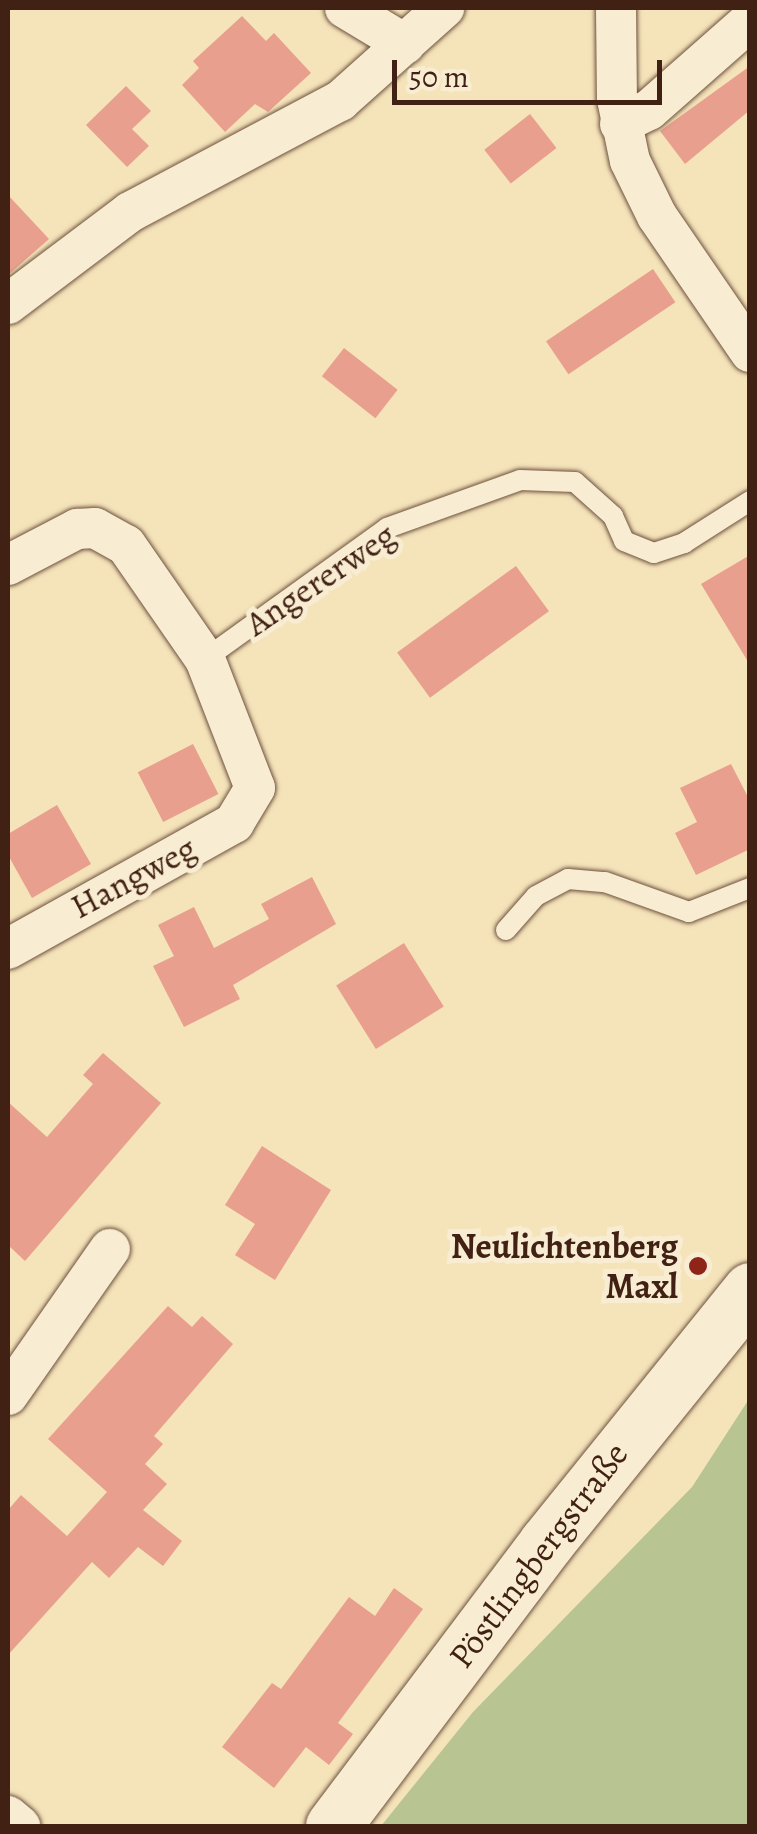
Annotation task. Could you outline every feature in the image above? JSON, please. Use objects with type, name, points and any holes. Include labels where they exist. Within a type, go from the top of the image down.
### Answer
[{"type":"main road","name":"Pöstlingbergstraße","points":[[333,1826],[546,1543],[750,1290]]},
{"type":"street","points":[[345,8],[405,44]]},
{"type":"street","points":[[8,304],[130,212],[340,101],[444,8]]},
{"type":"street","points":[[616,8],[620,124],[649,202],[750,352]]},
{"type":"street","points":[[620,124],[650,110],[750,21]]},
{"type":"street","points":[[8,564],[77,529],[111,533],[146,571],[205,659]]},
{"type":"street","name":"Hangweg","points":[[8,950],[234,823],[253,800],[251,772],[205,659]]},
{"type":"street","points":[[8,1395],[110,1249]]},
{"type":"street","points":[[8,1816],[20,1826]]},
{"type":"lane","name":"Angererweg","points":[[205,659],[387,528],[520,480],[575,482],[612,516],[624,541],[654,553],[684,542],[750,501]]},
{"type":"lane","points":[[506,930],[536,896],[568,879],[605,882],[689,912],[750,888]]},
{"type":"green space","points":[[749,1399],[749,1826],[381,1826],[473,1712],[692,1487]]},
{"type":"building","points":[[242,16],[266,41],[274,33],[311,73],[268,112],[255,104],[225,132],[182,85],[199,68],[193,61]]},
{"type":"building","points":[[750,66],[750,110],[685,164],[660,131]]},
{"type":"building","points":[[126,86],[151,111],[132,129],[149,146],[127,167],[86,125]]},
{"type":"building","points":[[530,114],[556,148],[511,184],[484,150]]},
{"type":"building","points":[[8,195],[49,239],[8,275]]},
{"type":"building","points":[[653,269],[675,302],[568,374],[546,341]]},
{"type":"building","points":[[344,348],[398,390],[375,418],[322,376]]},
{"type":"building","points":[[750,555],[750,665],[701,584]]},
{"type":"building","points":[[516,566],[549,611],[430,698],[397,652]]},
{"type":"building","points":[[193,744],[218,794],[163,822],[138,772]]},
{"type":"building","points":[[731,764],[750,801],[750,849],[696,875],[675,833],[697,822],[680,788]]},
{"type":"building","points":[[57,805],[91,864],[32,898],[8,855],[8,834]]},
{"type":"building","points":[[312,877],[336,924],[233,985],[240,999],[184,1027],[153,966],[174,956],[158,925],[194,907],[214,948],[269,919],[261,904]]},
{"type":"building","points":[[404,943],[444,1007],[376,1049],[336,985]]},
{"type":"building","points":[[103,1053],[161,1103],[25,1261],[8,1245],[8,1102],[47,1137],[93,1084],[83,1075]]},
{"type":"building","points":[[262,1146],[331,1190],[275,1280],[235,1255],[255,1224],[225,1205]]},
{"type":"building","points":[[168,1306],[192,1327],[202,1316],[233,1344],[154,1436],[163,1444],[145,1464],[167,1484],[143,1510],[182,1541],[163,1566],[138,1547],[109,1578],[92,1562],[8,1655],[8,1510],[21,1495],[67,1536],[107,1492],[48,1439]]},
{"type":"building","points":[[394,1588],[423,1609],[338,1723],[353,1734],[329,1765],[306,1747],[274,1788],[222,1747],[272,1683],[281,1689],[349,1597],[375,1616]]},
{"type":"place","name":"Neulichtenberg Maxl","points":[[698,1266]]}]
